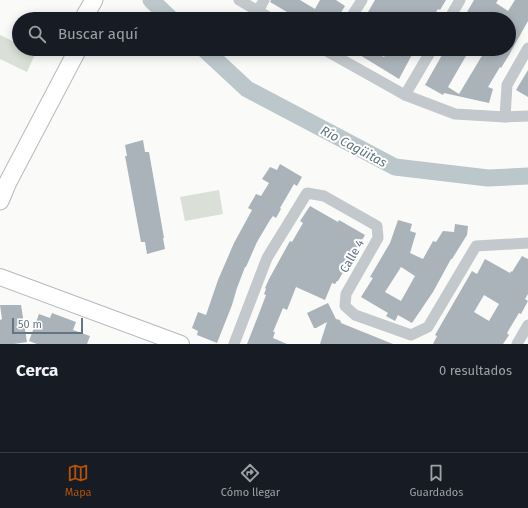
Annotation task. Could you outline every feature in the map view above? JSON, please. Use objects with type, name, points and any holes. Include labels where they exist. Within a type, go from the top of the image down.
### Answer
[{"type":"main road","points":[[87,12],[94,0]]},
{"type":"main road","points":[[98,12],[105,0]]},
{"type":"main road","points":[[0,201],[3,180],[64,56]]},
{"type":"main road","points":[[3,180],[74,56]]},
{"type":"street","points":[[239,0],[258,11],[264,0]]},
{"type":"street","points":[[354,12],[362,0]]},
{"type":"street","points":[[453,12],[460,0]]},
{"type":"street","points":[[505,117],[507,85],[528,48]]},
{"type":"street","points":[[339,56],[405,95],[455,114],[505,117],[528,116]]},
{"type":"street","points":[[405,95],[428,56]]},
{"type":"street","name":"Calle 4","points":[[234,344],[267,258],[307,194],[324,196],[377,226],[378,238],[346,294],[345,306],[355,315],[411,335],[428,327],[476,246],[528,243]]},
{"type":"street","points":[[0,277],[181,344]]},
{"type":"street","points":[[517,344],[528,325]]},
{"type":"shaded area","points":[[0,35],[12,41],[12,56],[34,56],[27,72],[0,59]]},
{"type":"shaded area","points":[[219,190],[223,214],[185,221],[180,197]]},
{"type":"building","points":[[271,0],[300,0],[315,9],[320,0],[336,0],[345,6],[341,12],[287,12],[270,2]]},
{"type":"building","points":[[375,0],[446,0],[440,10],[438,9],[436,12],[368,12]]},
{"type":"building","points":[[474,0],[498,0],[496,3],[508,11],[515,0],[528,0],[528,21],[516,42],[516,12],[467,12]]},
{"type":"building","points":[[361,56],[411,56],[399,79]]},
{"type":"building","points":[[441,56],[466,56],[448,87],[459,94],[482,56],[508,56],[488,87],[493,89],[489,103],[444,93],[443,95],[425,85]]},
{"type":"building","points":[[528,70],[528,97],[516,90]]},
{"type":"building","points":[[143,140],[145,152],[149,152],[165,249],[147,254],[145,242],[141,242],[125,156],[127,156],[125,145]]},
{"type":"building","points":[[280,164],[302,177],[297,186],[294,184],[276,218],[273,216],[257,242],[245,267],[217,343],[197,335],[198,331],[192,328],[198,312],[206,315],[218,280],[234,243],[252,210],[248,208],[256,194],[261,196],[269,183],[262,179],[270,167],[277,170]]},
{"type":"building","points":[[310,206],[365,235],[338,281],[335,284],[332,283],[325,300],[296,287],[287,310],[283,308],[273,332],[275,332],[273,338],[287,344],[247,344],[266,295],[264,294],[265,288],[269,279],[290,241],[292,242],[303,223],[300,221]]},
{"type":"building","points":[[398,220],[412,224],[410,231],[416,233],[410,253],[423,259],[433,241],[436,242],[443,231],[454,232],[455,224],[468,226],[467,235],[451,259],[433,292],[412,323],[398,315],[395,321],[386,316],[388,313],[361,297],[373,278],[370,277],[390,243]],"holes":[[[401,267],[415,276],[401,301],[385,292]]]},
{"type":"building","points":[[522,256],[528,259],[528,294],[525,299],[528,301],[521,314],[519,313],[507,333],[509,335],[503,344],[433,344],[437,336],[435,335],[472,271],[477,274],[485,259],[510,273],[511,271],[512,272]],"holes":[[[484,295],[499,304],[489,321],[474,312]]]},
{"type":"building","points":[[328,303],[336,319],[340,320],[341,323],[393,344],[320,344],[327,322],[314,328],[307,313]]},
{"type":"building","points":[[0,305],[21,305],[27,342],[0,344],[0,320],[2,319]]},
{"type":"building","points":[[52,313],[76,322],[73,330],[90,336],[87,344],[37,344],[29,341],[39,314],[50,318]]},
{"type":"waterway","name":"Río Cagüitas","points":[[151,0],[164,12]]},
{"type":"waterway","name":"Río Cagüitas","points":[[212,56],[247,89],[395,167],[488,178],[528,176]]}]
